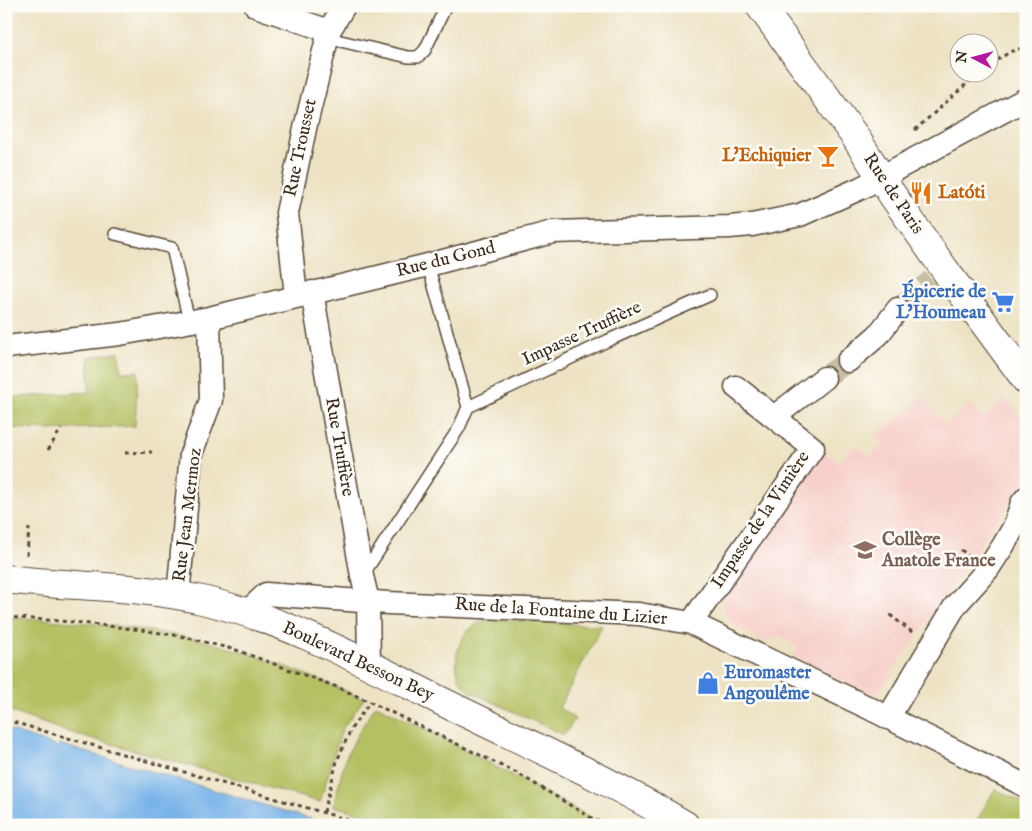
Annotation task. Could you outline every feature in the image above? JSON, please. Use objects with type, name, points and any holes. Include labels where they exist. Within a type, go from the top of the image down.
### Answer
[{"type":"main road","name":"Rue de Paris","points":[[760,6],[854,135],[891,172],[939,275],[1026,380]]},
{"type":"main road","name":"Boulevard Besson Bey","points":[[6,578],[151,590],[202,600],[246,613],[312,638],[369,665],[550,753],[685,825]]},
{"type":"street","points":[[256,6],[328,34]]},
{"type":"street","name":"Rue Trousset","points":[[304,294],[287,213],[328,34],[344,6]]},
{"type":"street","name":"Rue du Gond","points":[[6,347],[120,334],[199,319],[428,265],[553,232],[744,226],[789,218],[800,215],[891,172],[1026,99]]},
{"type":"street","name":"Rue Truffière","points":[[304,294],[368,601],[369,665]]},
{"type":"street","points":[[848,361],[878,335],[898,309]]},
{"type":"street","name":"Rue Jean Mermoz","points":[[178,596],[191,454],[211,400],[199,319]]},
{"type":"street","points":[[774,416],[824,378]]},
{"type":"street","name":"Impasse de la Vimière","points":[[691,622],[813,448],[736,387]]},
{"type":"street","points":[[888,718],[955,606],[988,570],[1014,527],[1026,498]]},
{"type":"street","name":"Rue de la Fontaine du Lizier","points":[[246,613],[266,594],[368,601],[639,614],[691,622],[1026,786]]},
{"type":"lane","points":[[328,34],[408,57],[418,57],[425,50],[446,6]]},
{"type":"lane","points":[[115,234],[172,248],[199,319]]},
{"type":"lane","points":[[362,576],[459,428],[468,407],[428,265]]},
{"type":"lane","name":"Impasse Truffière","points":[[468,407],[609,340],[710,295]]},
{"type":"path","points":[[1000,58],[1012,51],[1026,47]]},
{"type":"path","points":[[891,172],[911,133],[969,82]]},
{"type":"path","points":[[48,450],[61,429]]},
{"type":"path","points":[[125,453],[152,452]]},
{"type":"path","points":[[890,615],[907,627]]},
{"type":"path","points":[[6,617],[73,622],[181,636],[236,650],[337,687],[370,702],[517,773],[606,825]]},
{"type":"path","points":[[324,812],[341,753],[351,729],[370,702]]},
{"type":"path","points":[[6,720],[366,825]]},
{"type":"path","points":[[592,825],[595,819]]},
{"type":"shaded area","name":"Collège Anatole France","points":[[924,397],[945,424],[965,409],[969,403],[984,418],[1005,398],[1026,423],[1026,484],[1018,490],[875,697],[793,656],[798,647],[779,635],[764,642],[734,626],[724,613],[722,599],[762,537],[825,452],[839,463],[853,444],[871,457],[881,443],[874,437]]},
{"type":"green space","points":[[119,352],[121,372],[138,371],[135,426],[49,430],[6,428],[6,398],[89,392],[89,357]]},
{"type":"green space","points":[[6,617],[115,626],[203,641],[274,662],[364,699],[342,729],[320,802],[65,731],[6,710]]},
{"type":"green space","points":[[490,619],[602,626],[559,708],[575,719],[564,735],[471,692],[461,682],[456,661],[461,642],[472,627]]},
{"type":"green space","points":[[376,705],[433,733],[588,816],[584,825],[400,825],[333,806],[346,757]]},
{"type":"green space","points":[[995,789],[1026,804],[1026,811],[1018,823],[1019,825],[974,825]]},
{"type":"water","points":[[6,729],[58,747],[59,744],[331,825],[6,825]]},
{"type":"tunnel","points":[[898,309],[932,280]]},
{"type":"tunnel","points":[[824,378],[848,361]]},
{"type":"place","name":"L'Echiquier","points":[[828,156]]},
{"type":"place","name":"Latóti","points":[[921,193]]},
{"type":"place","name":"Épicerie de L’Houmeau","points":[[1003,302]]},
{"type":"place","name":"Collège Anatole France","points":[[865,550]]},
{"type":"place","name":"Euromaster Angoulême","points":[[708,683]]}]
